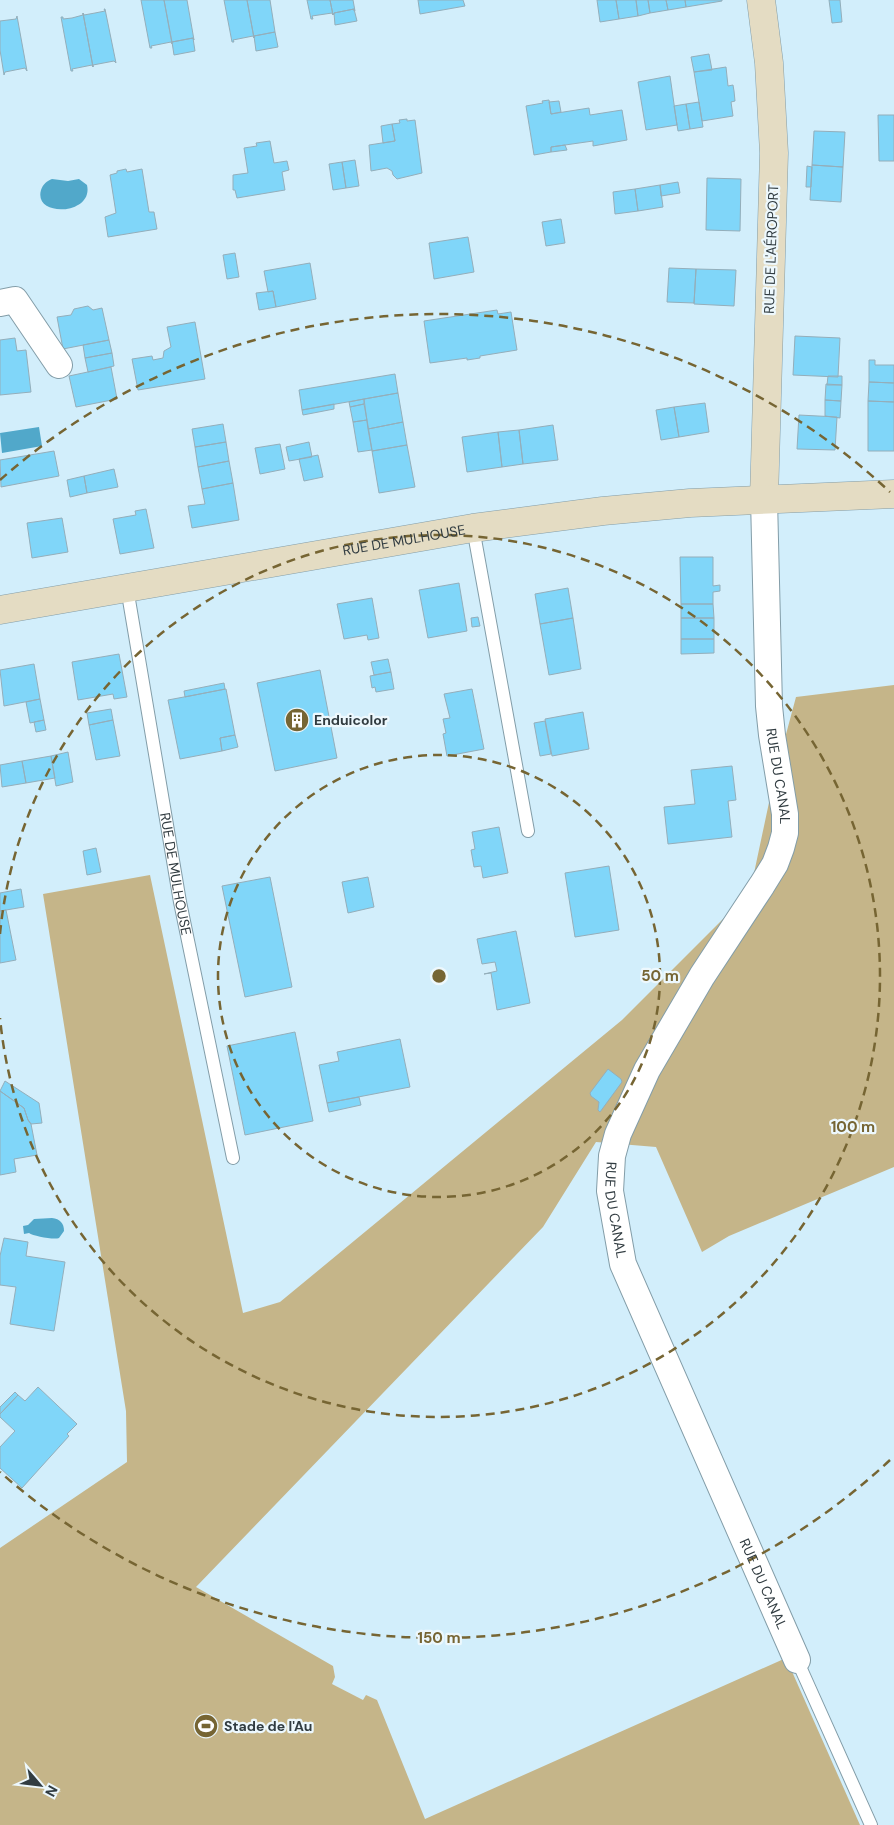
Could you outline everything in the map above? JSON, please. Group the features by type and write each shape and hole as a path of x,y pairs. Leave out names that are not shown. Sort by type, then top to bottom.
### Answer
{"main road":[{"name":"RUE DE L'AÉROPORT","path":"761,0 770,63 774,153 764,499"},
{"name":"RUE DE MULHOUSE","path":"0,610 473,528 661,505 894,494"}],"street":[{"path":"0,303 15,300 59,365"},
{"name":"RUE DU CANAL","path":"764,499 769,706 772,735 783,794 785,833 781,848 770,871 702,976 646,1070 618,1134 612,1156 610,1191 622,1264 797,1660"}],"lane":[{"name":"RUE DE MULHOUSE","path":"473,528 528,831"},
{"name":"RUE DE MULHOUSE","path":"127,588 180,902 233,1158"},
{"name":"RUE DU CANAL","path":"797,1660 871,1825"}],"shaded area":[{"path":"894,685 894,1167 729,1236 702,1252 656,1147 596,1142 543,1227 196,1587 333,1666 335,1677 332,1684 363,1700 366,1695 377,1700 425,1819 786,1658 860,1825 0,1825 0,1548 127,1462 126,1411 43,894 150,875 243,1313 280,1302 622,1020 750,892 774,779 796,697"}],"water":[{"path":"52,179 68,181 79,179 87,185 87,195 82,202 73,207 54,209 46,205 41,199 43,186"},
{"path":"39,427 42,446 2,453 0,433"},
{"path":"52,1218 59,1220 63,1226 64,1231 59,1238 29,1233 24,1234 23,1226 28,1225 34,1219"}],"building":[{"path":"141,0 164,0 172,44 171,42 151,46 152,48 150,48"},
{"path":"164,0 187,0 194,40 193,38 172,42"},
{"path":"224,0 247,0 254,38 253,36 233,40 234,42 232,42"},
{"path":"247,0 270,0 275,32 254,36 254,38"},
{"path":"307,0 330,0 333,15 332,13 312,16 313,19 311,19"},
{"path":"330,0 353,0 355,11 354,9 334,13 333,15"},
{"path":"418,0 463,0 465,6 420,14"},
{"path":"597,0 616,0 619,19 600,22"},
{"path":"616,0 636,0 638,16 619,19"},
{"path":"636,0 648,0 650,13 638,16"},
{"path":"648,0 666,0 668,10 650,13"},
{"path":"666,0 685,0 686,7 668,10"},
{"path":"685,0 722,0 722,1 686,7"},
{"path":"829,0 840,0 842,22 832,23"},
{"path":"105,9 116,63 114,61 93,65 93,67 83,13 84,15 95,13 105,11"},
{"path":"354,9 357,21 335,25 334,13"},
{"path":"83,13 93,67 92,65 72,69 73,71 71,71 61,17 63,19 72,18 83,15"},
{"path":"17,16 27,71 25,68 5,72 4,75 0,50 0,21 16,19"},
{"path":"275,32 278,47 256,51 254,36"},
{"path":"193,38 195,51 174,55 172,42"},
{"path":"709,54 712,70 694,72 691,57"},
{"path":"726,67 728,86 733,85 734,91 735,101 731,102 733,116 702,121 694,72"},
{"path":"670,76 677,125 646,130 638,82"},
{"path":"549,100 551,114 589,108 590,115 622,110 627,140 593,146 593,141 551,147 551,152 534,155 526,106"},
{"path":"559,101 561,112 551,114 549,102"},
{"path":"699,102 703,127 690,129 686,104"},
{"path":"686,104 690,129 678,131 674,106"},
{"path":"878,115 894,115 894,161 879,161"},
{"path":"407,119 407,121 415,120 422,173 397,179 392,171 387,168 371,171 369,145 395,141 392,124 400,123 399,120"},
{"path":"392,124 395,141 383,143 381,126"},
{"path":"814,131 845,132 843,167 812,165"},
{"path":"270,141 274,163 287,161 289,170 282,172 285,190 237,198 235,190 233,190 233,175 248,173 244,148 257,146 256,143"},
{"path":"565,145 567,150 551,152 551,147"},
{"path":"355,160 359,186 346,188 342,162"},
{"path":"342,162 346,188 333,190 329,164"},
{"path":"812,165 843,167 841,202 810,200"},
{"path":"807,166 812,167 811,187 806,187"},
{"path":"126,169 127,172 142,169 149,212 154,212 157,229 108,237 105,217 116,213 110,175"},
{"path":"707,178 741,179 740,231 706,230"},
{"path":"678,182 680,193 661,196 660,185"},
{"path":"660,185 663,207 638,211 635,189"},
{"path":"635,189 638,211 615,214 613,192"},
{"path":"561,219 565,243 546,246 542,222"},
{"path":"468,237 474,272 434,279 429,243"},
{"path":"235,253 239,277 227,279 223,255"},
{"path":"310,263 316,299 276,307 273,291 268,292 264,271"},
{"path":"669,268 696,269 694,303 667,302"},
{"path":"696,269 736,270 734,306 694,304"},
{"path":"273,291 276,307 259,310 256,293"},
{"path":"88,306 93,310 102,308 109,340 63,349 57,317 71,315 74,309"},
{"path":"497,310 498,314 511,312 517,350 467,360 467,358 430,363 424,321"},
{"path":"195,322 205,379 138,390 132,359 152,356 153,360 163,358 164,351 171,347 167,327"},
{"path":"795,336 840,338 838,377 793,375"},
{"path":"15,338 17,351 26,350 31,392 0,395 0,340"},
{"path":"109,340 112,353 85,358 83,345"},
{"path":"112,353 114,366 88,372 85,358"},
{"path":"869,360 875,360 875,365 894,365 894,383 869,382"},
{"path":"111,367 117,399 76,407 69,376"},
{"path":"395,374 398,393 302,410 299,390"},
{"path":"828,376 842,376 842,385 827,385"},
{"path":"869,382 894,383 894,402 868,401"},
{"path":"826,384 842,385 841,401 825,400"},
{"path":"398,393 403,422 368,429 364,399"},
{"path":"364,399 364,404 350,407 349,402"},
{"path":"825,400 841,401 840,418 825,416"},
{"path":"868,401 894,402 894,451 868,451"},
{"path":"705,403 709,432 679,437 674,407"},
{"path":"334,404 334,409 303,415 302,410"},
{"path":"364,404 367,420 353,422 350,407"},
{"path":"674,407 679,437 661,440 656,410"},
{"path":"799,415 837,417 835,450 797,449"},
{"path":"367,420 372,450 358,452 353,422"},
{"path":"403,422 407,445 372,451 368,429"},
{"path":"223,424 226,442 195,447 192,429"},
{"path":"553,425 558,460 523,464 519,430"},
{"path":"519,430 523,464 502,467 498,432"},
{"path":"498,432 502,467 467,472 462,437"},
{"path":"226,442 229,461 198,467 195,447"},
{"path":"309,442 312,457 289,461 286,447"},
{"path":"280,444 285,469 260,474 255,448"},
{"path":"407,445 415,487 379,493 372,451"},
{"path":"54,451 59,476 1,487 0,460"},
{"path":"318,455 323,477 304,481 299,459"},
{"path":"229,461 233,483 202,489 198,467"},
{"path":"114,469 118,487 87,493 84,476"},
{"path":"84,476 87,493 70,497 67,480"},
{"path":"233,483 239,520 192,528 188,506 205,504 202,489"},
{"path":"146,509 154,548 120,554 113,519 136,515 135,511"},
{"path":"62,518 68,552 32,558 27,523"},
{"path":"680,557 713,557 713,586 720,585 720,591 713,592 713,604 681,604"},
{"path":"459,583 467,631 428,638 419,590"},
{"path":"568,588 573,618 540,624 535,594"},
{"path":"372,598 379,638 368,640 367,635 344,639 337,604"},
{"path":"681,604 713,604 714,618 681,618"},
{"path":"478,617 480,626 472,627 471,618"},
{"path":"573,618 581,669 549,675 540,624"},
{"path":"681,618 714,618 714,639 681,639"},
{"path":"681,639 714,639 714,653 681,654"},
{"path":"119,654 127,697 114,699 113,694 78,700 72,662"},
{"path":"388,659 391,672 374,675 371,662"},
{"path":"34,664 40,699 4,706 0,670"},
{"name":"Enduicolor","path":"320,670 337,758 275,771 257,683"},
{"path":"391,672 394,689 376,692 375,687 372,688 370,676"},
{"path":"224,683 225,689 185,697 184,691"},
{"path":"226,689 235,735 220,738 222,751 180,759 168,700"},
{"path":"472,689 484,749 447,756 443,734 446,733 443,719 450,718 444,694"},
{"path":"40,699 44,720 30,723 26,702"},
{"path":"111,709 113,720 89,725 87,713"},
{"path":"583,712 589,749 552,756 545,719"},
{"path":"44,720 46,730 36,732 34,722"},
{"path":"113,720 120,756 96,760 89,725"},
{"path":"545,721 551,754 540,756 534,723"},
{"path":"235,735 238,747 222,751 220,738"},
{"path":"68,752 73,782 56,786 51,756"},
{"path":"51,756 55,778 26,783 22,761"},
{"path":"22,761 26,783 2,787 0,765"},
{"path":"732,766 736,800 728,801 732,837 668,844 664,807 695,804 691,770"},
{"path":"499,827 508,873 483,878 481,866 474,867 471,850 475,849 472,832"},
{"path":"96,848 101,872 87,875 83,851"},
{"path":"609,866 619,930 575,937 565,873"},
{"path":"270,877 292,987 245,997 222,886"},
{"path":"368,877 374,907 348,913 342,882"},
{"path":"21,889 24,907 0,911 0,893"},
{"path":"6,910 16,960 0,963 0,911"},
{"path":"516,931 530,1003 497,1010 491,973 484,974 497,971 495,962 482,964 477,939"},
{"path":"295,1032 313,1121 245,1135 227,1046"},
{"path":"400,1039 410,1087 327,1103 319,1065 339,1061 337,1052"},
{"path":"608,1069 621,1079 622,1082 600,1112 598,1110 599,1102 590,1093"},
{"path":"5,1081 39,1103 42,1123 31,1124 24,1108 0,1091"},
{"path":"0,1091 24,1108 31,1124 37,1155 14,1159 16,1172 0,1175"},
{"path":"359,1097 361,1105 329,1112 327,1103"},
{"path":"4,1238 28,1242 26,1256 65,1262 54,1331 10,1324 16,1287 0,1285 0,1256"},
{"path":"38,1387 77,1424 67,1434 69,1436 22,1488 0,1468 0,1447 15,1431 0,1417 0,1414 18,1395 25,1401"},
{"path":"15,1392 18,1395 0,1414 0,1407"}],"place":[{"name":"Enduicolor","path":"297,720"},
{"name":"Stade de l'Au","path":"206,1726"}]}
